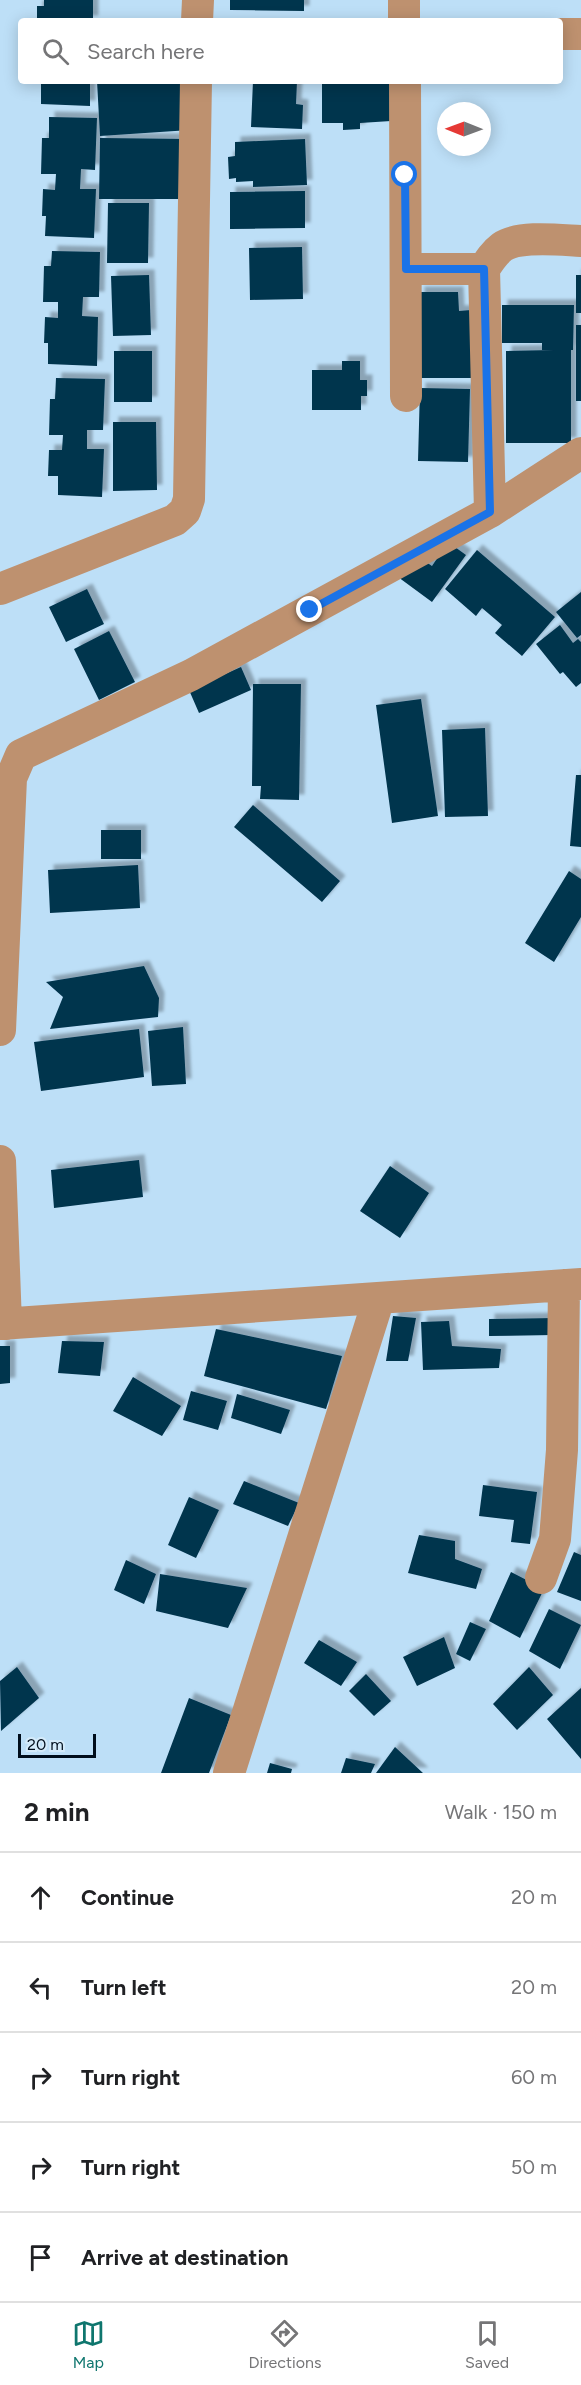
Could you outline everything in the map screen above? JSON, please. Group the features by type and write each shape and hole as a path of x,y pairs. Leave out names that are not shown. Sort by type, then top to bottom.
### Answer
{"street":[{"path":"197,18 198,0"},
{"path":"404,0 404,18"},
{"path":"563,34 581,34"},
{"path":"0,589 175,520 185,511 189,499 196,84"},
{"path":"405,84 406,396"},
{"path":"490,512 484,269 503,246 522,240 581,241"},
{"path":"406,269 484,269"},
{"path":"0,1030 11,778 21,755 191,675 490,512 581,453"},
{"path":"0,1161 3,1324 573,1284 555,1539 541,1578"},
{"path":"229,1773 380,1298"}],"building":[{"path":"44,0 93,0 93,18 37,18 37,6 44,6"},
{"path":"230,0 304,0 304,11 230,10"},
{"path":"41,84 90,84 90,106 41,104"},
{"path":"97,84 187,84 190,130 100,136"},
{"path":"253,84 297,84 296,104 303,105 302,129 251,127"},
{"path":"322,84 390,84 391,121 360,123 360,129 343,130 343,123 322,123"},
{"path":"49,117 97,118 95,170 81,169 80,189 96,189 94,238 45,236 46,216 42,216 43,189 55,190 56,174 41,174 42,138 49,138"},
{"path":"100,138 188,139 188,199 99,199"},
{"path":"305,139 307,185 253,187 253,181 236,182 236,178 229,179 228,157 235,156 235,142"},
{"path":"305,191 305,228 230,229 230,192"},
{"path":"108,203 149,203 148,263 107,263"},
{"path":"302,247 303,299 250,300 249,248"},
{"path":"52,251 100,252 99,297 83,297 82,316 98,317 97,366 48,364 48,343 44,343 45,317 58,318 58,302 43,302 44,266 51,266"},
{"path":"149,275 151,335 113,336 111,276"},
{"path":"576,275 581,275 581,313 576,313"},
{"path":"419,292 458,292 459,311 471,310 472,378 420,378"},
{"path":"502,305 574,305 573,350 571,350 571,443 506,443 506,351 554,350 542,350 542,343 502,343"},
{"path":"576,325 581,325 581,401 576,401"},
{"path":"114,351 152,351 152,402 114,402"},
{"path":"342,361 360,361 360,380 367,380 367,396 361,396 361,410 312,410 312,370 342,370"},
{"path":"56,378 105,379 103,430 87,430 87,449 104,449 102,497 58,495 58,476 48,476 49,450 62,450 63,435 49,435 50,399 55,399"},
{"path":"420,388 470,389 468,462 418,461"},
{"path":"113,422 156,422 157,490 113,491"},
{"path":"448,542 466,555 432,602 398,577 414,554 432,566"},
{"path":"477,550 555,617 522,656 495,633 502,625 482,608 476,616 445,589"},
{"path":"87,589 104,624 66,642 49,607"},
{"path":"581,592 581,635 577,638 556,612"},
{"path":"560,625 573,643 578,639 581,642 581,683 576,687 563,672 560,674 536,644"},
{"path":"109,631 135,682 99,700 74,649"},
{"path":"241,667 251,690 199,713 189,690"},
{"path":"253,684 301,684 299,800 260,799 261,786 252,786"},
{"path":"421,699 438,816 392,823 376,705"},
{"path":"485,728 488,816 445,817 442,730"},
{"path":"576,775 581,775 581,847 570,846"},
{"path":"253,805 340,881 322,902 234,827"},
{"path":"101,830 141,830 141,859 101,859"},
{"path":"138,865 140,908 50,913 48,870"},
{"path":"569,871 581,879 581,917 554,962 525,943"},
{"path":"144,966 159,998 158,1017 50,1029 63,997 46,982"},
{"path":"183,1027 186,1084 152,1086 148,1031"},
{"path":"139,1029 144,1077 41,1091 34,1042"},
{"path":"139,1160 143,1197 54,1208 51,1170"},
{"path":"390,1166 429,1193 400,1238 360,1211"},
{"path":"393,1316 416,1318 408,1361 386,1361"},
{"path":"555,1318 553,1335 489,1336 489,1319"},
{"path":"449,1321 452,1346 501,1349 499,1368 423,1370 421,1322"},
{"path":"216,1329 342,1356 326,1409 204,1376"},
{"path":"62,1341 104,1342 100,1376 58,1373"},
{"path":"0,1346 10,1346 10,1383 0,1384"},
{"path":"133,1377 181,1406 162,1436 113,1411"},
{"path":"191,1391 227,1401 218,1430 183,1420"},
{"path":"237,1394 290,1410 281,1434 231,1418"},
{"path":"244,1481 299,1503 288,1526 233,1504"},
{"path":"483,1485 537,1492 530,1544 511,1542 514,1520 479,1516"},
{"path":"189,1497 219,1510 196,1558 168,1545"},
{"path":"419,1535 455,1541 455,1559 482,1569 476,1589 408,1573"},
{"path":"574,1552 581,1555 581,1601 557,1592"},
{"path":"126,1560 156,1574 144,1604 114,1590"},
{"path":"511,1572 544,1589 520,1638 489,1621"},
{"path":"160,1574 247,1588 228,1628 156,1611"},
{"path":"549,1609 581,1625 560,1669 529,1651"},
{"path":"470,1622 486,1629 470,1661 456,1654"},
{"path":"444,1637 455,1668 417,1686 403,1657"},
{"path":"319,1640 357,1662 341,1686 304,1663"},
{"path":"17,1667 39,1698 1,1731 0,1681"},
{"path":"529,1667 553,1695 517,1730 493,1704"},
{"path":"366,1674 391,1701 374,1716 349,1691"},
{"path":"581,1688 581,1759 547,1719"},
{"path":"189,1698 231,1715 209,1773 161,1773"},
{"path":"395,1747 423,1773 376,1773"},
{"path":"346,1758 375,1764 371,1773 341,1773"},
{"path":"270,1763 292,1769 291,1773 267,1773"}],"route":[{"path":"310,610 490,512 484,269 406,269 405,175"}]}
